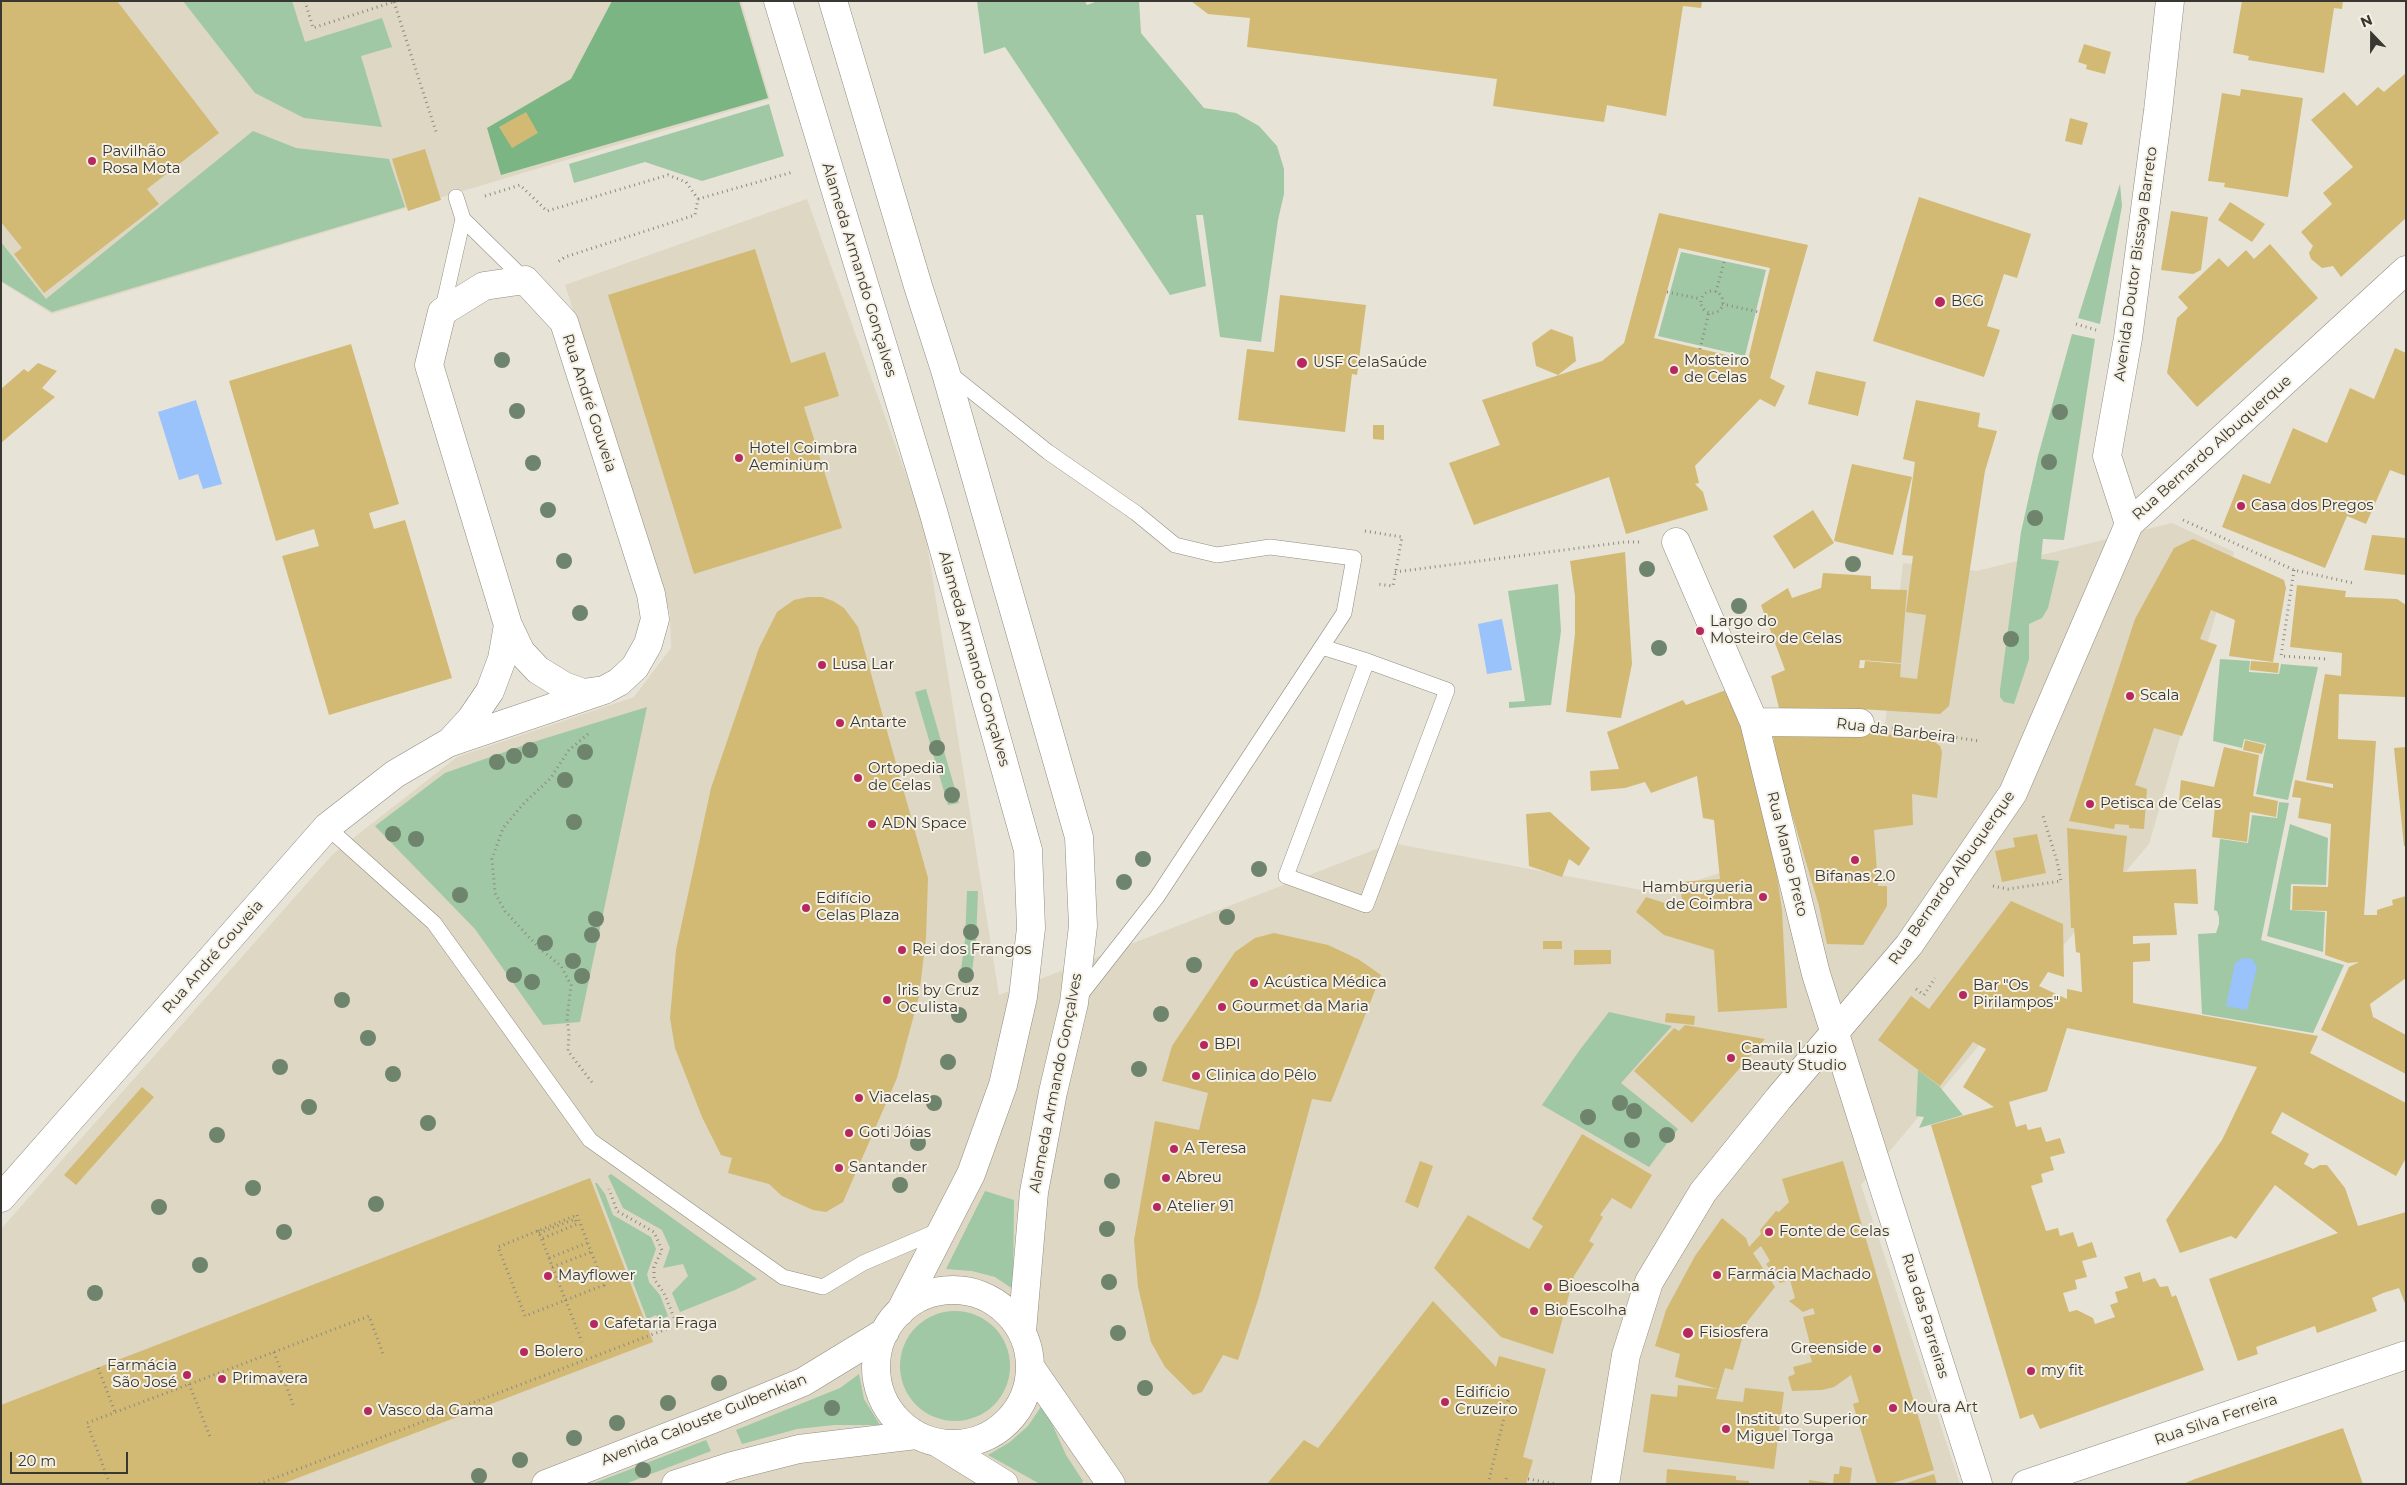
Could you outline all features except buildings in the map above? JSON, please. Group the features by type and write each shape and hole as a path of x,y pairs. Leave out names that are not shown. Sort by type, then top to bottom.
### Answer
{"street":[{"name":"Alameda Armando Gonçalves","path":"778,1 933,511 1028,850 1031,928 1023,997 1003,1085 971,1174 892,1322"},
{"name":"Alameda Armando Gonçalves","path":"833,1 918,286 946,370 1079,837 1083,926 1074,1003 1053,1092 1034,1192 1022,1331"},
{"name":"Avenida Doutor Bissaya Barreto","path":"2129,524 2107,456 2128,338 2170,1"},
{"name":"Rua Bernardo Albuquerque","path":"1605,1484 1626,1355 1649,1282 1703,1192 1779,1098 1909,945 2013,793 2129,524 2406,270"},
{"path":"442,312 484,286 525,280"},
{"name":"Rua André Gouveia","path":"1,1198 328,827 395,774 448,744 604,690 619,682 635,667 648,644 655,619 651,594 564,322 525,280"},
{"name":"Rua André Gouveia","path":"442,312 429,365 508,625 521,652 538,670 564,686 583,693 604,690"},
{"name":"Rua Manso Preto","path":"1676,542 1754,722 1816,974 1836,1033"},
{"name":"Rua André Gouveia","path":"448,744 471,720 490,691 502,658 508,625"},
{"name":"Rua da Barbeira","path":"1754,722 1860,723"},
{"name":"Rua das Parreiras","path":"1836,1033 1978,1484"},
{"name":"Avenida Calouste Gulbenkian","path":"546,1484 803,1382 892,1322 919,1298 942,1290 966,1291 988,1298 1008,1312 1022,1331 1029,1349 1031,1368 1027,1391 1017,1411 1002,1427 983,1438 961,1443 927,1439 799,1449 732,1466 676,1484"},
{"path":"892,1322 877,1355 877,1379 884,1401 898,1420 1004,1484"},
{"name":"Rua Silva Ferreira","path":"2026,1484 2406,1355"},
{"name":"Avenida Calouste Gulbenkian","path":"1031,1368 1111,1484"}],"lane":[{"path":"457,200 463,219 525,280"},
{"path":"442,312 463,219"},
{"path":"946,370 1048,452 1136,513 1176,545 1217,555 1270,547 1354,558 1344,614 1157,898 1074,1003"},
{"path":"1322,647 1367,661 1447,690 1366,905 1286,876 1367,661"},
{"path":"328,827 434,923 590,1140 782,1277 823,1287 863,1264 943,1229"}],"path":[{"path":"305,1 313,28 395,2 437,135"},
{"path":"698,199 793,172"},
{"path":"457,200 520,185 547,211 668,175 686,182 698,199 695,215 565,257 525,280"},
{"path":"1716,292 1725,258"},
{"path":"1667,292 1701,299"},
{"path":"1716,292 1722,298 1722,304 1715,312 1709,312 1701,304 1701,299 1704,294 1716,292"},
{"path":"1722,304 1759,312"},
{"path":"1700,349 1709,312"},
{"path":"2076,324 2099,331"},
{"path":"2197,527 2294,570 2353,583"},
{"path":"1362,530 1402,537 1393,586"},
{"path":"1395,572 1625,542 1676,542"},
{"path":"2294,570 2281,656 2326,659"},
{"path":"594,1085 568,1051 569,1033 567,1019 571,985 561,966 539,948 505,911 495,893 492,859 503,828 525,802 550,779 569,750 608,716 604,690"},
{"name":"Rua da Barbeira","path":"1860,723 1979,741"},
{"path":"1993,886 2008,889 2061,881 2058,861 2042,812 2013,793"},
{"path":"1924,995 1935,978"},
{"path":"259,1484 677,1325 664,1293 654,1279 654,1267 662,1250 654,1232 616,1210 605,1183"},
{"path":"539,1232 577,1216 604,1285 525,1316 498,1247 575,1219 578,1224 541,1239"},
{"path":"539,1232 582,1342"},
{"path":"549,1258 587,1243"},
{"path":"552,1267 591,1252"},
{"path":"108,1479 87,1423 368,1316 383,1354"},
{"path":"274,1352 294,1407"},
{"path":"98,1368 116,1412"},
{"path":"189,1384 210,1439"},
{"path":"1488,1484 1509,1397"},
{"path":"1505,1484 1507,1475"},
{"path":"1528,1479 1556,1484"}],"shaded area":[{"path":"1,1 741,1 770,99 52,314 1,282"},
{"path":"807,199 924,525 999,995 1392,843 1657,893 1874,824 1903,563 1977,571 2172,523 2234,552 2149,844 1861,1185 1960,1484 1,1484 1,1229 333,854 457,757 634,697 671,648 670,613 565,285"}],"green space":[{"path":"183,1 292,1 305,42 382,18 392,47 361,56 382,127 304,118 255,93"},
{"path":"612,1 739,1 768,98 501,175 487,128 571,79"},
{"path":"977,1 1085,1 1087,5 1098,1 1139,1 1141,33 1204,108 1236,113 1259,126 1277,146 1284,169 1284,194 1278,220 1261,342 1220,337 1203,215 1196,215 1206,286 1170,295 1005,47 984,54"},
{"path":"769,104 784,156 702,181 645,162 574,183 569,164"},
{"path":"253,131 296,148 389,159 405,207 52,312 1,281 1,242 46,299"},
{"path":"2120,184 2122,206 2100,324 2078,318"},
{"path":"1681,252 1766,270 1745,356 1658,336"},
{"path":"2072,334 2095,339 2064,540 2043,539 2041,559 2059,561 2048,608 2042,618 2029,624 2029,659 2014,704 2004,702 2000,697 2000,690 2021,532 2038,456"},
{"path":"1558,584 1561,631 1551,705 1509,708 1509,702 1525,701 1508,591"},
{"path":"2220,659 2250,661 2249,672 2279,674 2281,664 2318,667 2288,800 2256,794 2266,744 2244,739 2242,748 2213,741"},
{"path":"926,689 959,803 948,805 915,692"},
{"path":"647,707 580,1022 543,1025 475,929 375,826 445,773 530,743"},
{"path":"2279,802 2289,803 2261,940 2344,965 2313,1033 2202,1014 2198,934 2216,933 2219,924 2217,911 2214,910 2220,839 2248,843 2252,815 2277,818"},
{"path":"2290,824 2328,838 2326,885 2291,884 2290,910 2325,912 2323,952 2267,936"},
{"path":"967,891 978,891 976,941 971,979 960,977 965,940"},
{"path":"1609,1012 1672,1026 1621,1083 1678,1129 1649,1167 1542,1105 1579,1051"},
{"path":"1918,1070 1939,1086 1963,1115 1919,1128 1924,1117 1916,1116"},
{"path":"611,1174 757,1279 680,1312 672,1293 688,1276 683,1264 663,1268 670,1248 662,1230 623,1208 608,1176"},
{"path":"595,1183 605,1194 613,1215 651,1237 656,1249 647,1274 649,1282 660,1295 668,1316 659,1320 656,1315 647,1319"},
{"path":"985,1191 1014,1200 1013,1289 995,1277 972,1271 946,1269"},
{"path":"955,1311 976,1315 994,1327 1006,1345 1010,1366 1006,1387 994,1405 976,1417 955,1421 934,1417 916,1405 904,1387 900,1366 904,1345 916,1327 934,1315"},
{"path":"859,1374 864,1399 880,1425 834,1425 797,1429 742,1444 736,1430 840,1388"},
{"path":"1043,1404 1066,1455 1083,1481 1081,1484 1040,1484 988,1455 1010,1442 1028,1426"},
{"path":"706,1440 711,1451 625,1484 592,1484"}],"water":[{"path":"196,400 222,484 203,489 198,474 179,480 158,412"},
{"path":"1502,619 1512,670 1487,674 1478,624"},
{"path":"2243,958 2252,959 2257,967 2247,1010 2226,1006 2235,963"}],"place":[{"name":"Pavilhão Rosa Mota","path":"92,161"},
{"name":"BCG","path":"1940,302"},
{"name":"USF CelaSaúde","path":"1302,363"},
{"name":"Mosteiro de Celas","path":"1674,370"},
{"name":"Hotel Coimbra Aeminium","path":"739,458"},
{"name":"Casa dos Pregos","path":"2241,506"},
{"name":"Largo do Mosteiro de Celas","path":"1700,631"},
{"name":"Lusa Lar","path":"822,665"},
{"name":"Scala","path":"2130,696"},
{"name":"Antarte","path":"840,723"},
{"name":"Ortopedia de Celas","path":"858,778"},
{"name":"Petisca de Celas","path":"2090,804"},
{"name":"ADN Space","path":"872,824"},
{"name":"Bifanas 2.0","path":"1855,860"},
{"name":"Hamburgueria de Coimbra","path":"1763,897"},
{"name":"Edifício Celas Plaza","path":"806,908"},
{"name":"Rei dos Frangos","path":"902,950"},
{"name":"Acústica Médica","path":"1254,983"},
{"name":"Bar \"Os Pirilampos\"","path":"1963,995"},
{"name":"Iris by Cruz Oculista","path":"887,1000"},
{"name":"Gourmet da Maria","path":"1222,1007"},
{"name":"BPI","path":"1204,1045"},
{"name":"Camila Luzio Beauty Studio","path":"1731,1058"},
{"name":"Clinica do Pêlo","path":"1196,1076"},
{"name":"Viacelas","path":"859,1098"},
{"name":"Goti Jóias","path":"849,1133"},
{"name":"A Teresa","path":"1174,1149"},
{"name":"Santander","path":"839,1168"},
{"name":"Abreu","path":"1166,1178"},
{"name":"Atelier 91","path":"1157,1207"},
{"name":"Fonte de Celas","path":"1769,1232"},
{"name":"Farmácia Machado","path":"1717,1275"},
{"name":"Mayflower","path":"548,1276"},
{"name":"Bioescolha","path":"1548,1287"},
{"name":"BioEscolha","path":"1534,1311"},
{"name":"Cafetaria Fraga","path":"594,1324"},
{"name":"Fisiosfera","path":"1688,1333"},
{"name":"Greenside","path":"1877,1349"},
{"name":"Bolero","path":"524,1352"},
{"name":"my fit","path":"2031,1371"},
{"name":"Farmácia São José","path":"187,1375"},
{"name":"Primavera","path":"222,1379"},
{"name":"Edifício Cruzeiro","path":"1445,1402"},
{"name":"Moura Art","path":"1893,1408"},
{"name":"Vasco da Gama","path":"368,1411"},
{"name":"Instituto Superior Miguel Torga","path":"1726,1429"}]}
